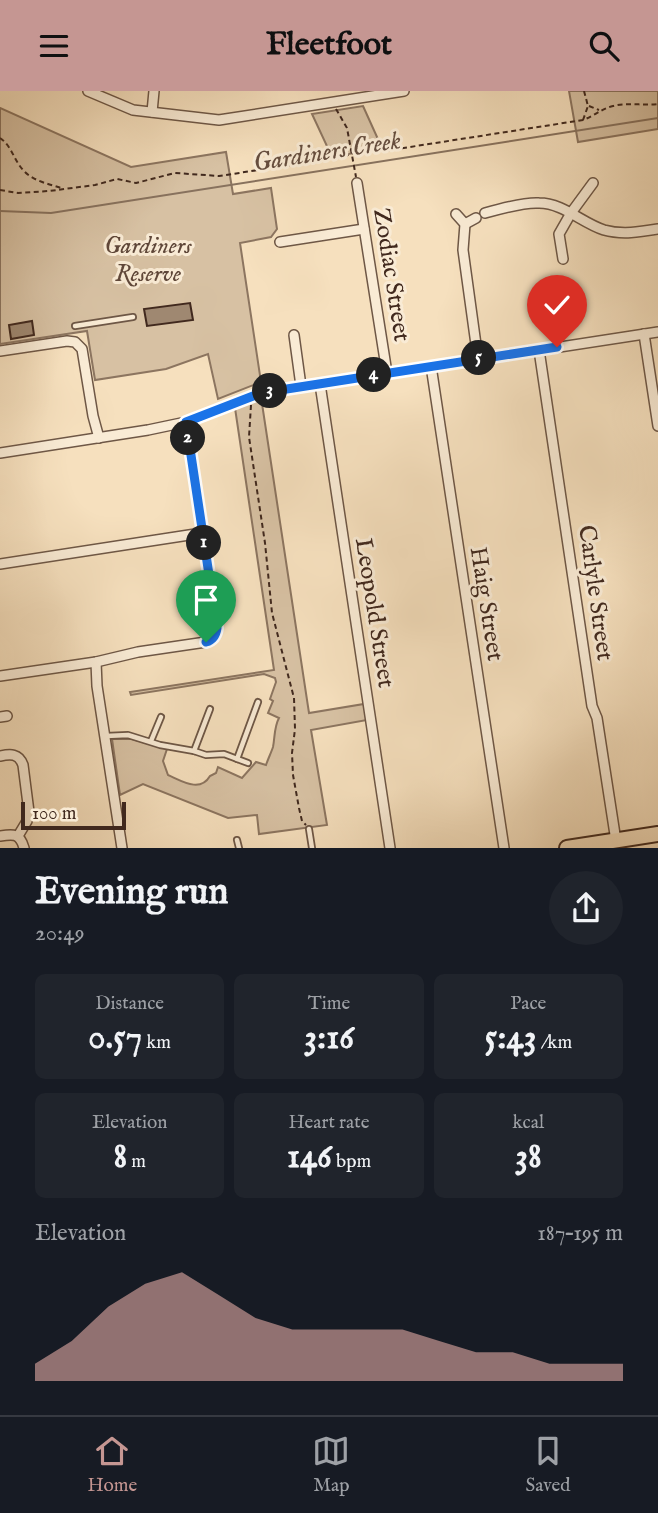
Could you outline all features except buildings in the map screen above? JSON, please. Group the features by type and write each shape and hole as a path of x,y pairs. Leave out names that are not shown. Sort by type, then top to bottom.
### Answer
{"highway":[{"path":"571,848 658,834"}],"street":[{"path":"88,91 133,110 219,120 333,102 361,94 404,91"},
{"path":"152,112 154,91"},
{"name":"Zodiac Street","path":"357,183 387,373"},
{"path":"562,259 559,234 593,183"},
{"path":"485,213 538,202 571,213 603,230 631,233 658,229"},
{"path":"456,214 465,224 463,250 478,359"},
{"path":"465,224 476,218"},
{"path":"280,242 364,229"},
{"path":"0,453 148,431 186,422 261,393 658,332"},
{"path":"644,334 658,426"},
{"path":"294,335 301,386"},
{"path":"0,351 67,341 78,344 83,353 96,438"},
{"name":"Carlyle Street","path":"539,350 592,705 597,718 616,841"},
{"name":"Haig Street","path":"431,366 504,848"},
{"name":"Leopold Street","path":"320,384 390,848"},
{"path":"0,676 94,663 213,639 217,628 186,422"},
{"path":"0,564 202,533"},
{"path":"94,663 122,848"},
{"path":"0,755 14,755 23,765 29,815 18,837"},
{"path":"0,836 18,837 24,848"}],"lane":[{"path":"75,326 133,317"},
{"path":"237,759 258,702"},
{"path":"194,751 210,709"},
{"path":"151,741 161,717"},
{"path":"105,736 128,735 206,755 224,754 248,763"},
{"path":"309,829 312,848"},
{"path":"237,840 239,848"}],"path":[{"path":"583,120 588,106 584,91"},
{"path":"333,102 347,128 355,172"},
{"path":"0,190 18,193 63,189 117,179 135,183 175,173 219,176 344,157 359,150 384,152 583,120 614,105 658,104"},
{"path":"588,106 599,110"},
{"path":"0,138 6,142 24,171 35,179 63,189"},
{"path":"250,397 249,437 265,543 272,613 294,698 293,775 302,821 309,829"}],"green space":[{"path":"569,91 658,91 658,129 578,142"},
{"path":"363,106 382,148 332,157 312,114"},
{"name":"Gardiners Reserve","path":"0,108 131,167 226,152 233,194 271,188 277,229 271,237 240,243 261,382 218,399 208,354 166,369 95,380 87,331 0,344"},
{"path":"261,397 309,713 364,704 367,720 311,730 327,825 259,834 257,815 228,818 143,784 120,795 112,739 132,739 167,749 163,761 168,775 190,784 206,781 216,773 218,767 242,778 256,762 266,765 279,718 268,713 273,701 270,699 275,678 264,674 131,695 130,692 274,670 235,408"}],"waterway":[{"name":"Gardiners Creek","path":"0,211 51,213 658,118"}],"route":[{"path":"206,642 213,639 217,628 186,422 261,393 557,347"}]}
